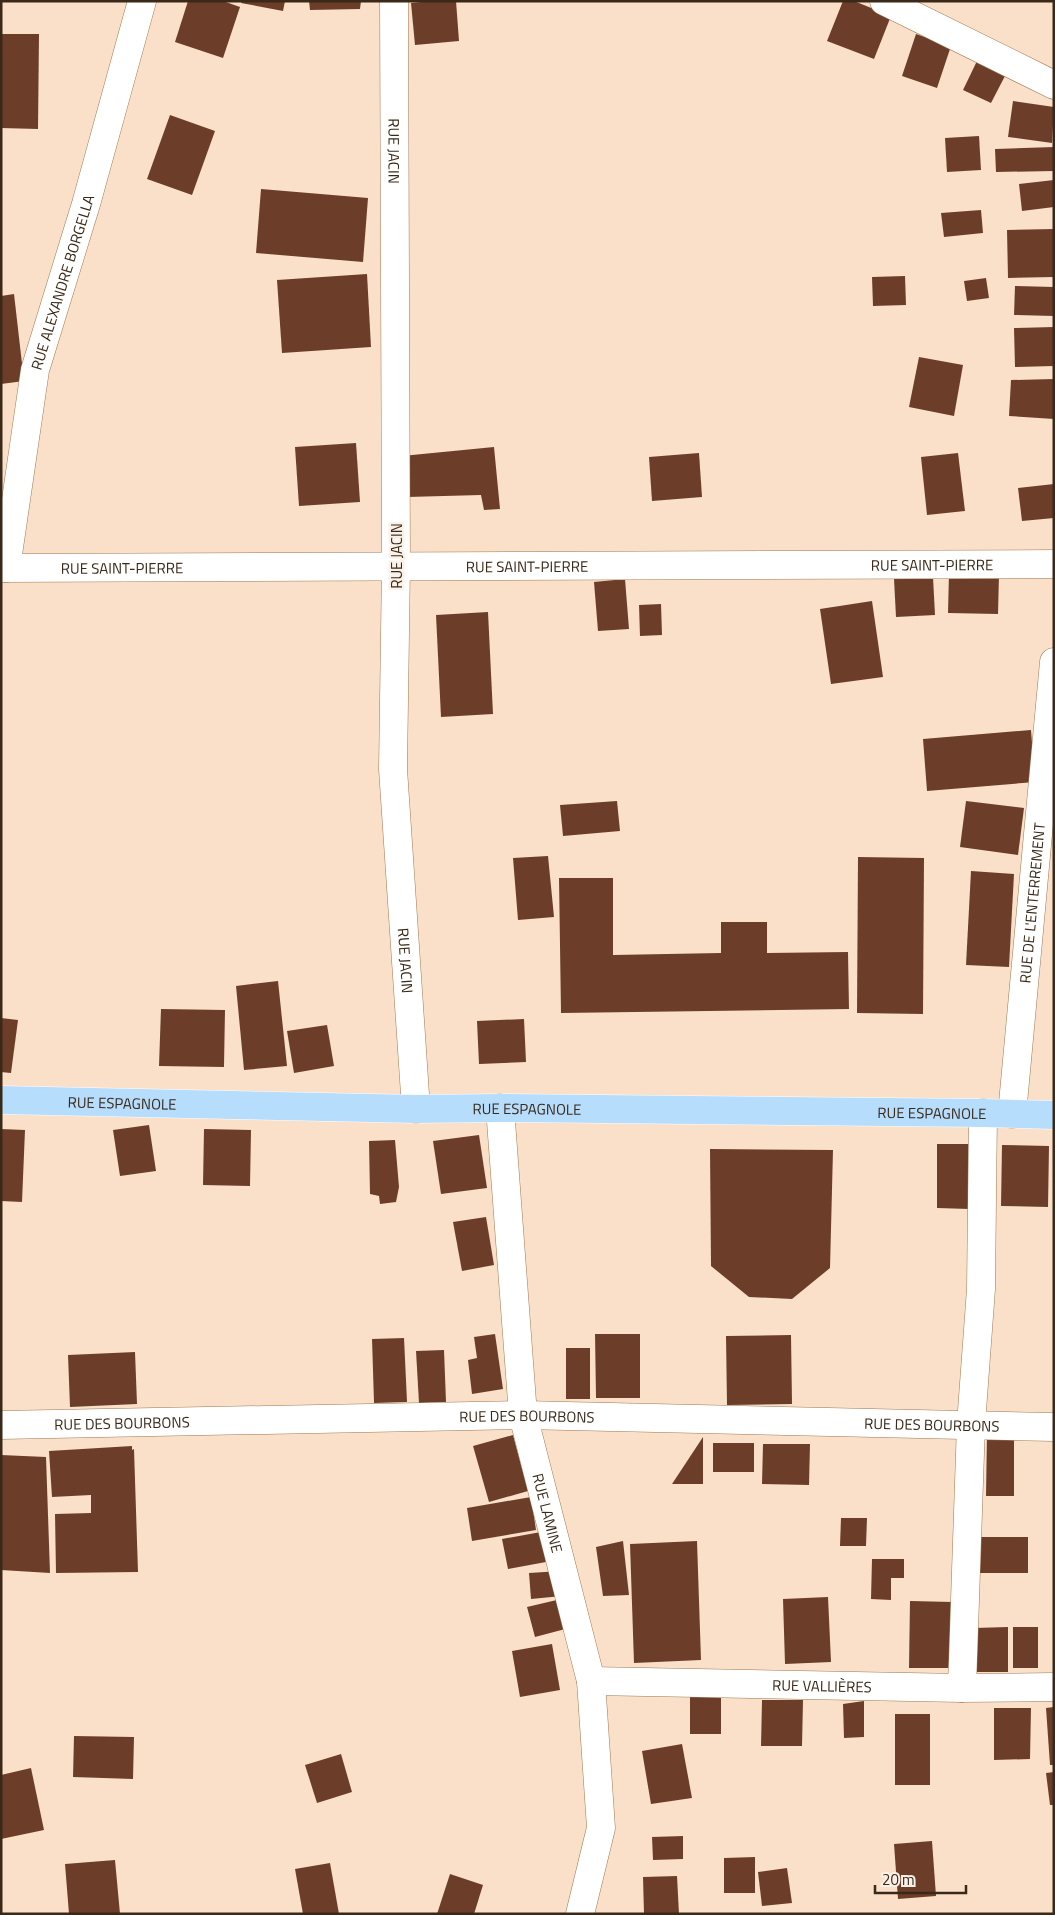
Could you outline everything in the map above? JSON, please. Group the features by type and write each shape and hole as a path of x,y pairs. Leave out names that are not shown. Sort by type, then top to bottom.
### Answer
{"main road":[{"name":"RUE ESPAGNOLE","path":"1,1100 416,1109 500,1108 983,1113 1054,1116"}],"street":[{"name":"RUE ALEXANDRE BORGELLA","path":"4,568 36,370 86,204 142,1"},
{"path":"884,1 1054,85"},
{"name":"RUE JACIN","path":"394,9 396,565 393,769 416,1109"},
{"name":"RUE SAINT-PIERRE","path":"4,568 396,565 1054,564"},
{"name":"RUE DE L'ENTERREMENT","path":"1012,1114 1054,662"},
{"name":"RUE LAMINE","path":"500,1108 523,1415 591,1681 600,1828 580,1914"},
{"path":"962,1688 971,1424 981,1288 983,1113"},
{"name":"RUE DES BOURBONS","path":"1,1425 523,1415 1054,1427"},
{"name":"RUE VALLIÈRES","path":"591,1681 962,1688 1054,1687"}],"building":[{"path":"188,1 223,1 240,7 223,58 175,42"},
{"path":"242,1 285,1 283,11 241,3"},
{"path":"309,1 361,1 360,9 310,10"},
{"path":"456,1 459,41 415,45 411,3"},
{"path":"843,1 854,1 891,16 874,59 827,41"},
{"path":"1,34 39,34 38,129 1,128"},
{"path":"916,34 951,46 937,88 902,76"},
{"path":"977,61 1006,74 991,103 963,90"},
{"path":"1013,101 1054,107 1052,143 1008,137"},
{"path":"170,115 215,131 192,195 147,179"},
{"path":"979,136 981,170 947,172 945,138"},
{"path":"1054,147 1054,171 996,172 995,149"},
{"path":"1054,180 1054,207 1022,211 1019,184"},
{"path":"261,189 368,198 363,262 256,253"},
{"path":"981,210 983,233 944,237 941,213"},
{"path":"1054,229 1054,277 1008,278 1007,230"},
{"path":"367,274 371,347 282,353 277,280"},
{"path":"905,276 906,305 873,306 872,277"},
{"path":"986,278 989,298 967,301 964,281"},
{"path":"1015,286 1054,287 1054,316 1014,315"},
{"path":"14,294 24,381 1,384 1,296"},
{"path":"1054,327 1054,366 1015,367 1014,328"},
{"path":"919,357 963,365 954,416 909,407"},
{"path":"1054,379 1054,419 1009,416 1011,380"},
{"path":"356,443 360,502 299,506 295,447"},
{"path":"494,447 500,509 484,510 481,495 407,497 402,456"},
{"path":"699,453 702,497 652,501 649,457"},
{"path":"958,453 965,511 927,515 921,457"},
{"path":"1054,484 1054,518 1022,521 1018,488"},
{"path":"949,573 999,574 998,614 948,613"},
{"path":"933,577 935,615 896,617 894,579"},
{"path":"625,579 629,629 598,631 594,582"},
{"path":"872,601 883,677 831,684 820,609"},
{"path":"661,604 662,635 640,636 639,605"},
{"path":"488,612 493,714 441,717 436,615"},
{"path":"1031,730 1035,782 927,791 923,739"},
{"path":"617,801 620,831 563,836 560,805"},
{"path":"966,801 1024,808 1018,855 960,847"},
{"path":"548,856 554,917 518,920 513,858"},
{"path":"858,857 924,858 923,1014 857,1013"},
{"path":"971,871 1014,874 1009,967 966,965"},
{"path":"559,878 613,878 613,955 721,953 721,922 767,922 767,953 848,952 849,1009 561,1013"},
{"path":"278,981 287,1066 244,1070 236,986"},
{"path":"161,1009 225,1010 224,1067 159,1066"},
{"path":"1,1018 18,1020 11,1073 1,1072"},
{"path":"524,1019 526,1062 479,1064 477,1021"},
{"path":"327,1025 334,1066 294,1073 287,1031"},
{"path":"149,1125 156,1171 120,1176 113,1130"},
{"path":"1,1129 25,1130 22,1202 1,1201"},
{"path":"204,1129 251,1130 250,1186 203,1185"},
{"path":"479,1135 487,1188 441,1194 433,1141"},
{"path":"395,1140 399,1187 396,1202 380,1204 379,1196 370,1194 369,1141"},
{"path":"937,1144 970,1144 969,1209 937,1208"},
{"path":"1002,1145 1049,1146 1048,1207 1001,1206"},
{"path":"710,1149 833,1150 830,1268 792,1299 749,1297 711,1266"},
{"path":"486,1217 494,1265 462,1271 453,1222"},
{"path":"495,1334 503,1389 472,1394 468,1360 477,1358 474,1337"},
{"path":"595,1334 640,1334 640,1398 596,1398"},
{"path":"791,1335 792,1404 727,1405 726,1336"},
{"path":"404,1338 407,1402 374,1403 372,1339"},
{"path":"566,1348 590,1348 590,1399 566,1399"},
{"path":"444,1350 446,1402 419,1403 416,1351"},
{"path":"135,1352 137,1404 70,1407 68,1355"},
{"path":"987,1433 1014,1433 1014,1496 986,1496"},
{"path":"513,1435 528,1491 489,1502 473,1446"},
{"path":"703,1437 703,1484 672,1484"},
{"path":"713,1443 754,1443 754,1472 713,1472"},
{"path":"763,1444 810,1444 809,1485 762,1484"},
{"path":"132,1446 132,1450 134,1449 138,1572 56,1573 55,1514 91,1513 91,1495 52,1497 49,1451"},
{"path":"1,1455 46,1457 50,1573 1,1570"},
{"path":"531,1497 536,1530 472,1541 467,1508"},
{"path":"841,1518 867,1518 866,1546 840,1546"},
{"path":"541,1532 546,1562 508,1569 502,1539"},
{"path":"980,1537 1028,1537 1028,1573 980,1573"},
{"path":"623,1541 629,1595 603,1596 596,1547"},
{"path":"697,1541 701,1660 634,1663 630,1544"},
{"path":"872,1559 904,1559 904,1578 891,1578 891,1600 871,1599"},
{"path":"560,1571 562,1596 531,1599 529,1573"},
{"path":"828,1597 831,1662 785,1664 783,1599"},
{"path":"561,1599 569,1628 535,1637 527,1607"},
{"path":"910,1601 953,1602 952,1668 909,1668"},
{"path":"1008,1627 1008,1672 975,1672 974,1628"},
{"path":"1013,1627 1038,1627 1038,1668 1013,1668"},
{"path":"552,1644 560,1690 520,1697 512,1651"},
{"path":"690,1696 721,1696 721,1734 690,1734"},
{"path":"762,1700 803,1700 802,1746 761,1746"},
{"path":"864,1701 864,1737 844,1738 843,1704"},
{"path":"1054,1707 1054,1765 1050,1765 1046,1708"},
{"path":"994,1708 1031,1708 1030,1759 994,1760"},
{"path":"895,1714 930,1714 930,1785 895,1785"},
{"path":"74,1736 134,1737 133,1779 73,1777"},
{"path":"682,1744 692,1798 651,1804 642,1751"},
{"path":"341,1754 352,1792 317,1803 305,1765"},
{"path":"31,1768 44,1830 1,1839 1,1775"},
{"path":"1054,1772 1054,1805 1050,1805 1046,1773"},
{"path":"683,1836 683,1859 653,1860 652,1837"},
{"path":"932,1841 936,1896 898,1899 894,1844"},
{"path":"755,1857 755,1893 724,1893 724,1858"},
{"path":"115,1860 120,1914 69,1914 65,1864"},
{"path":"330,1863 339,1914 303,1914 295,1869"},
{"path":"787,1868 792,1903 762,1906 758,1872"},
{"path":"450,1874 483,1885 474,1914 437,1914"},
{"path":"677,1876 679,1914 644,1914 643,1877"}]}
